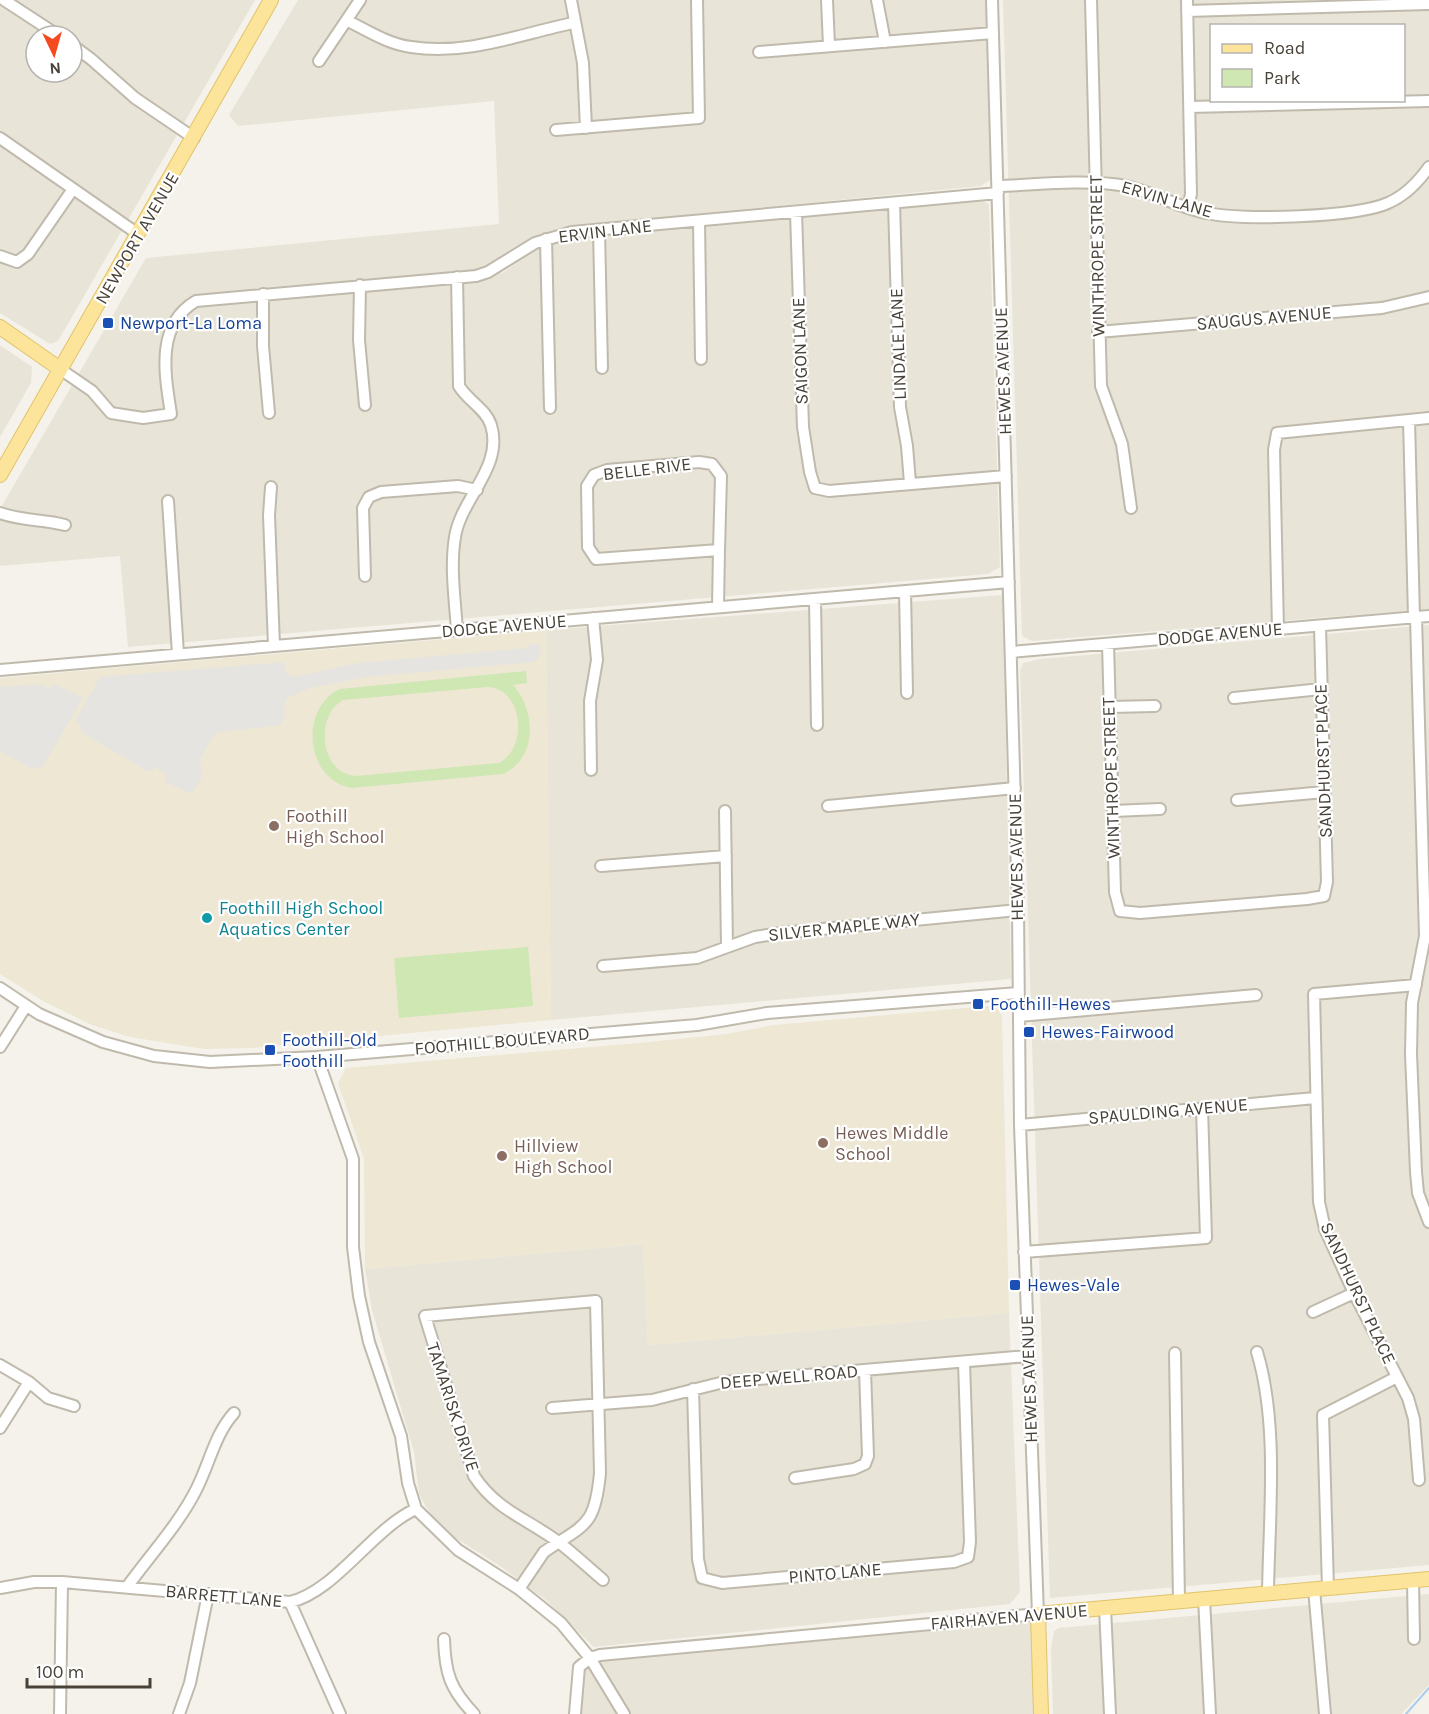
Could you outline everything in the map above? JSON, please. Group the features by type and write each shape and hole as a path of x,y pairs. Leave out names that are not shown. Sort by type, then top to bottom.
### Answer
{"main road":[{"name":"NEWPORT AVENUE","path":"0,475 194,138 268,1"},
{"path":"1,330 60,369"},
{"name":"FAIRHAVEN AVENUE","path":"1038,1614 1429,1579"},
{"name":"HEWES AVENUE","path":"1038,1614 1041,1714"}],"street":[{"path":"4,0 41,24"},
{"path":"319,61 360,0"},
{"path":"571,0 573,23 583,63 586,128"},
{"path":"556,130 699,118 697,0"},
{"path":"827,0 829,46"},
{"path":"877,0 885,42"},
{"name":"HEWES AVENUE","path":"992,0 1015,788 1020,1125 1038,1614"},
{"name":"WINTHROPE STREET","path":"1091,0 1101,386 1122,444 1131,508"},
{"path":"1188,207 1191,194 1187,6 1429,4"},
{"path":"348,21 385,40 410,47 434,49 492,44 573,23"},
{"path":"759,52 993,33"},
{"path":"84,54 135,98 194,138"},
{"path":"1405,101 1429,100"},
{"path":"1190,107 1361,102"},
{"path":"0,138 138,234"},
{"name":"ERVIN LANE","path":"60,369 92,391 111,412 143,418 171,414 163,362 165,350 176,321 188,306 208,299 457,277 488,272 517,252 546,239 599,230 894,203 998,189 1095,183 1146,191 1188,207 1229,216 1341,214 1368,210 1404,194 1429,167"},
{"path":"0,256 17,262 28,254 73,189"},
{"name":"LINDALE LANE","path":"894,203 900,407 907,446 909,483"},
{"name":"SAIGON LANE","path":"796,212 802,426 815,488 829,490 909,483"},
{"path":"699,221 701,359"},
{"path":"599,230 602,368"},
{"path":"546,239 550,408"},
{"path":"457,277 459,386 465,396 482,411 490,422 493,433 491,460 460,520 455,537 457,630"},
{"path":"360,285 359,340 365,405"},
{"path":"263,294 263,346 269,412"},
{"name":"SAUGUS AVENUE","path":"1098,332 1382,308 1429,297"},
{"path":"1278,629 1274,450 1277,433 1429,418"},
{"path":"1409,420 1415,617 1424,713 1425,936 1412,1003 1411,1044 1416,1172 1419,1193 1429,1222"},
{"name":"BELLE RIVE","path":"718,607 721,476 712,464 699,462 607,470 594,475 587,486 588,547 596,559 719,550"},
{"path":"909,483 1006,476"},
{"path":"365,576 363,508 369,497 381,492 458,486 477,490"},
{"path":"271,487 269,515 274,646"},
{"path":"168,501 178,654"},
{"path":"0,513 16,519 47,520 65,525"},
{"name":"DODGE AVENUE","path":"0,670 1009,582"},
{"path":"905,591 907,693"},
{"path":"815,599 817,725"},
{"name":"DODGE AVENUE","path":"1011,652 1429,616"},
{"path":"591,770 590,701 597,660 593,618"},
{"name":"SANDHURST PLACE","path":"1120,910 1140,913 1324,896 1327,882 1320,626"},
{"name":"WINTHROPE STREET","path":"1108,644 1115,892 1120,910"},
{"path":"1234,698 1321,689"},
{"path":"1109,707 1155,706"},
{"path":"828,806 1015,788"},
{"path":"1237,800 1324,792"},
{"path":"1113,810 1160,809"},
{"path":"725,811 727,947"},
{"path":"601,866 726,856"},
{"name":"SILVER MAPLE WAY","path":"603,966 674,962 697,958 755,937 781,933 1018,910"},
{"name":"SANDHURST PLACE","path":"1416,985 1314,994 1319,1202 1325,1229 1354,1293 1408,1398 1414,1419 1419,1480"},
{"name":"FOOTHILL BOULEVARD","path":"0,988 26,1006 84,1035 154,1056 219,1062 317,1057 697,1025 767,1013 1018,993"},
{"path":"1019,1016 1256,995"},
{"path":"0,1047 26,1006"},
{"path":"317,1057 353,1159 354,1247 361,1305 369,1342 401,1436 408,1483 416,1509 458,1550 519,1589 561,1623 590,1658 624,1714"},
{"name":"SPAULDING AVENUE","path":"1020,1125 1315,1098"},
{"path":"1024,1252 1206,1238 1202,1108"},
{"path":"1313,1312 1354,1293"},
{"name":"TAMARISK DRIVE","path":"598,1403 596,1301 425,1316 474,1476 489,1497 509,1513 559,1543 603,1580"},
{"path":"1257,1352 1267,1383 1271,1531 1268,1593"},
{"path":"1175,1353 1179,1601"},
{"name":"DEEP WELL ROAD","path":"552,1408 652,1400 724,1382 1028,1356"},
{"name":"PINTO LANE","path":"693,1389 698,1559 702,1578 734,1582 954,1562 968,1557 970,1542 964,1362"},
{"path":"0,1365 29,1382 48,1398 74,1406"},
{"path":"795,1478 854,1469 865,1464 868,1456 865,1370"},
{"path":"1324,1714 1321,1588 1323,1415 1397,1377"},
{"path":"0,1428 29,1382"},
{"path":"519,1589 544,1552 583,1527 598,1496 600,1473 598,1403"},
{"path":"127,1587 186,1506 197,1488 223,1425 234,1413"},
{"name":"BARRETT LANE","path":"0,1588 34,1582 62,1582 290,1602 313,1591 400,1518 416,1509"},
{"path":"1413,1580 1414,1639"},
{"path":"60,1714 62,1582"},
{"path":"179,1714 190,1683 208,1594"},
{"path":"1204,1599 1210,1714"},
{"path":"290,1602 340,1714"},
{"path":"1105,1608 1110,1714"},
{"name":"FAIRHAVEN AVENUE","path":"590,1658 614,1653 1038,1614"},
{"path":"444,1639 445,1663 457,1696 474,1714"},
{"path":"575,1714 576,1675 582,1662 590,1658"}],"shaded area":[{"path":"0,0 255,0 58,341 50,344 0,313"},
{"path":"298,0 986,0 991,179 981,186 564,227 531,237 501,258 501,274 537,249 574,238 981,201 989,204 1000,567 988,574 128,647 120,556 0,566 0,509 146,258 499,224 494,101 238,126 229,115"},
{"path":"1003,0 1429,0 1429,609 1032,641 1022,636"},
{"path":"0,345 32,367 31,383 0,437"},
{"path":"1003,595 1011,979 551,1020 546,630"},
{"path":"1429,625 1429,1565 1050,1598 1020,670 1023,663 1040,659"},
{"name":"Foothill High School","path":"546,630 551,1020 252,1048 204,1049 130,1037 92,1025 43,1001 0,974 0,678"},
{"path":"531,644 540,644 541,652 537,660 532,662 367,677 310,688 289,697 285,702 284,718 280,725 215,733 200,759 202,777 192,794 165,782 165,774 154,767 153,771 147,771 81,732 80,724 75,721 100,677 283,662 287,674 295,677 357,663 527,648"},
{"path":"41,684 52,690 52,685 56,685 83,698 42,768 37,766 34,770 0,751 0,687"},
{"name":"Hewes Middle School","path":"995,1006 1002,1016 1009,1313 648,1345 643,1244 365,1269 364,1159 338,1083 346,1068 639,1043 726,1034 774,1025"},
{"path":"643,1244 648,1345 1009,1313 1020,1592 1010,1604 594,1647 546,1600 500,1566 443,1530 419,1494 414,1452 372,1310 365,1269"},
{"path":"1429,1594 1429,1685 1401,1714 1053,1714 1051,1649 1054,1631 1059,1628"},
{"path":"1046,1618 1047,1714 573,1714 574,1665 619,1655"}],"green space":[{"path":"526,671 527,683 513,685 521,695 526,707 530,733 528,745 523,757 503,774 351,788 336,782 324,771 316,758 313,742 313,726 318,711 327,698 340,689","holes":["487,687 499,690 515,707 518,719 515,745 509,755 499,763 356,776 344,773 335,766 328,755 325,743 328,718 343,700"]},
{"path":"528,947 533,1006 399,1018 394,958"}],"waterway":[{"path":"1406,1714 1429,1688"}],"place":[{"name":"Newport-La Loma","path":"108,323"},
{"name":"Foothill High School","path":"274,826"},
{"name":"Foothill High School Aquatics Center","path":"207,918"},
{"name":"Foothill-Hewes","path":"978,1004"},
{"name":"Hewes-Fairwood","path":"1029,1032"},
{"name":"Foothill-Old Foothill","path":"270,1050"},
{"name":"Hewes Middle School","path":"823,1143"},
{"name":"Hillview High School","path":"502,1156"},
{"name":"Hewes-Vale","path":"1015,1285"}]}
